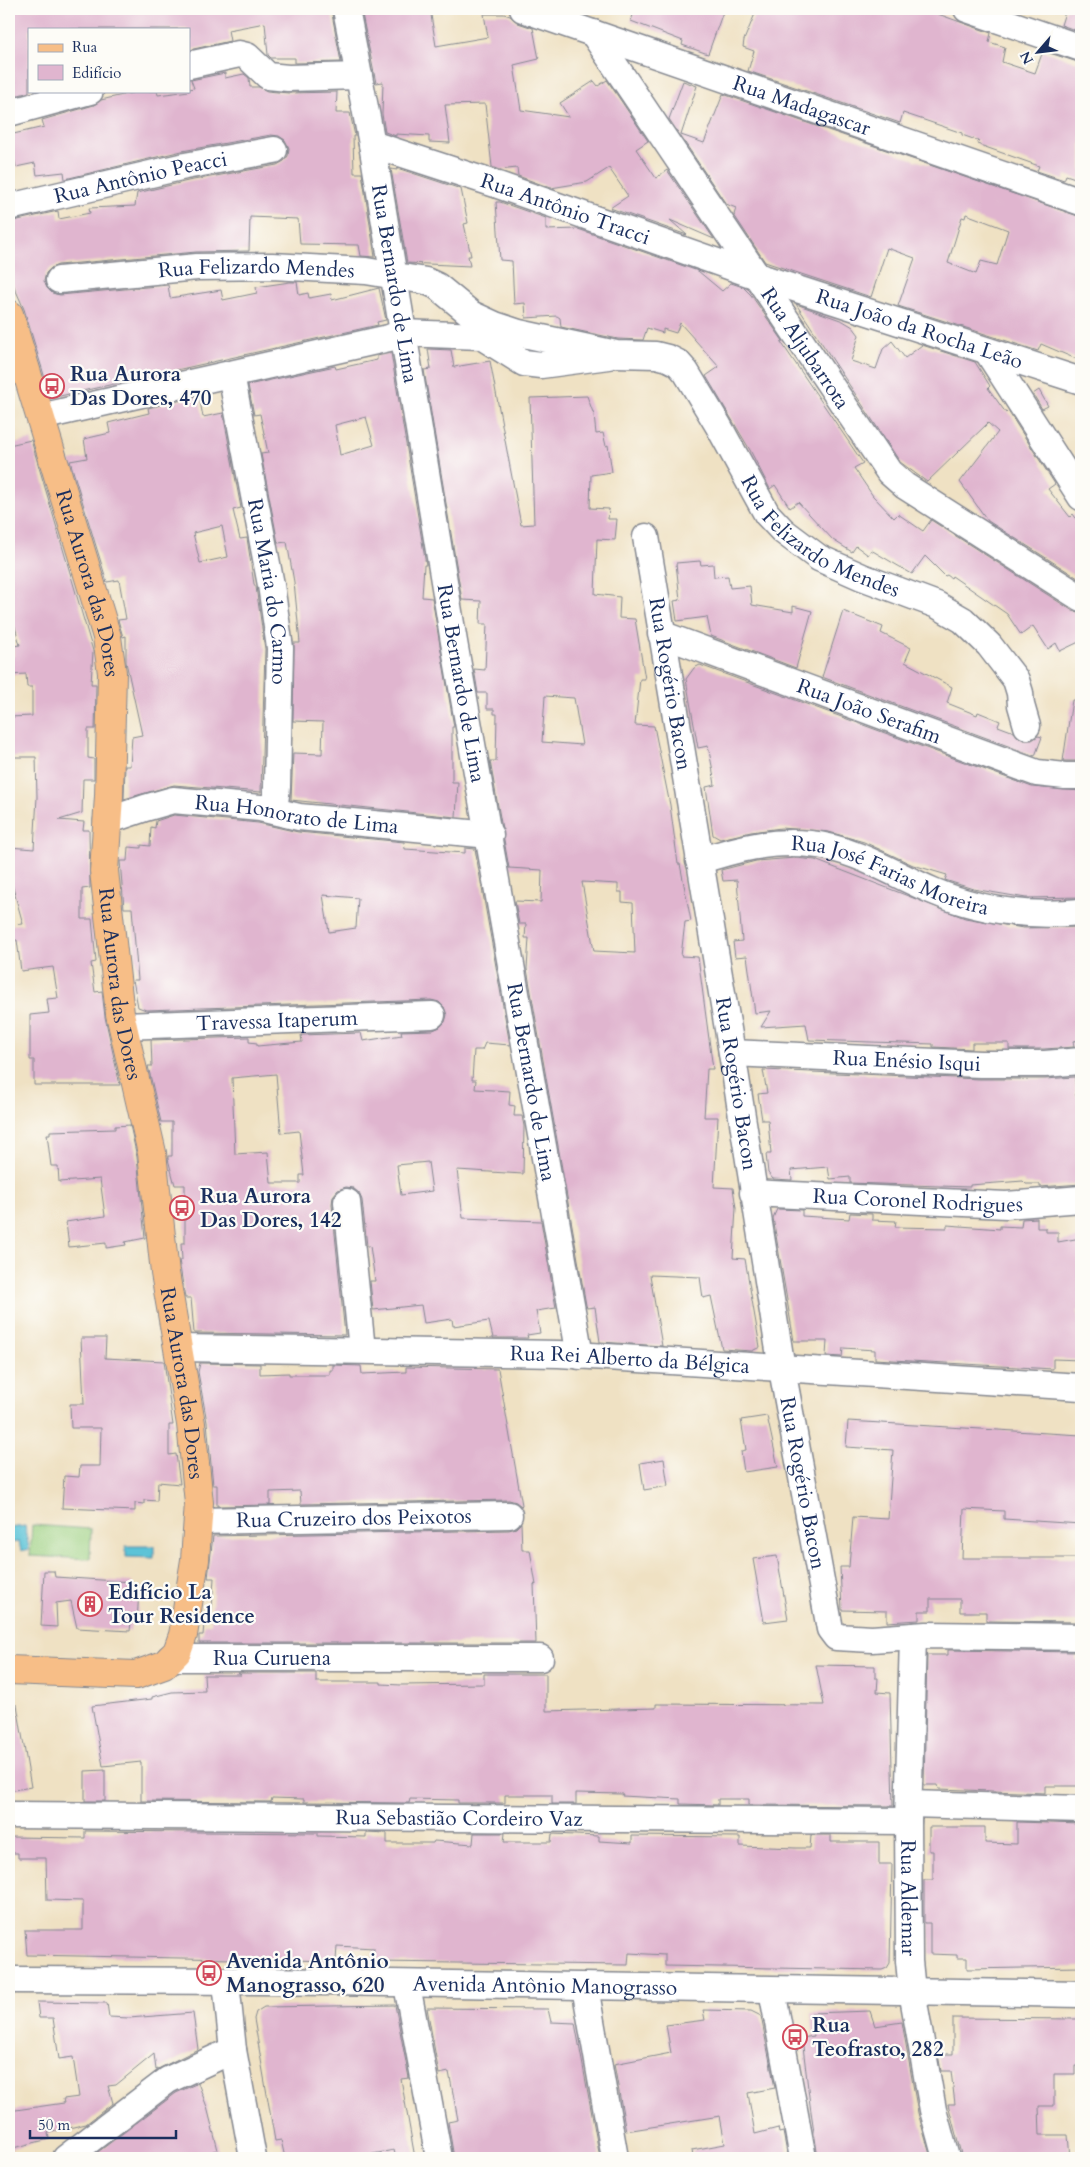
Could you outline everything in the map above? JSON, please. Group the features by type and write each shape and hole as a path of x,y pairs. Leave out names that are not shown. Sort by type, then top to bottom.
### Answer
{"main road":[{"name":"Rua Aurora das Dores","path":"9,314 107,637 111,658 104,871 123,1026 152,1153 166,1273 191,1424 199,1503 196,1560 183,1635 177,1652 170,1658"},
{"path":"9,1670 136,1675 164,1665 170,1658"}],"street":[{"name":"Rua Bernardo de Lima","path":"346,9 372,144 452,632 490,835 580,1356"},
{"name":"Rua Madagascar","path":"522,9 1081,202"},
{"path":"967,9 1081,48"},
{"name":"Rua Aljubarrota","path":"593,33 883,464 897,480 1081,598"},
{"path":"190,65 239,54 247,56 268,76 288,78 359,76"},
{"path":"9,113 86,92"},
{"name":"Rua Antônio Tracci","path":"372,144 498,185 757,276"},
{"name":"Rua Antônio Peacci","path":"9,207 185,166 274,150"},
{"name":"Rua Felizardo Mendes","path":"59,280 197,266 325,268 393,276 426,281 437,286 471,314 519,333 616,354 656,355 678,363 686,372 718,425 767,514 799,545 819,558 862,578 937,605 963,620 977,632 1016,680 1027,726"},
{"name":"Rua João da Rocha Leão","path":"757,276 1081,382"},
{"name":"Rua Felizardo Mendes","path":"40,417 389,338 402,333 481,336 524,363 541,366 616,354"},
{"path":"987,351 1081,497"},
{"name":"Rua Maria do Carmo","path":"231,374 271,585 280,648 277,787 274,811"},
{"name":"Rua Rogério Bacon","path":"646,537 732,1053 782,1369 830,1629 832,1634 841,1638 913,1636"},
{"name":"Rua João Serafim","path":"662,634 1037,773 1081,776"},
{"name":"Rua Honorato de Lima","path":"107,821 173,800 260,808 299,817 490,835"},
{"name":"Rua José Farias Moreira","path":"699,861 736,849 766,844 810,844 857,856 955,899 1004,912 1053,915 1081,912"},
{"name":"Travessa Itaperum","path":"123,1026 432,1015"},
{"name":"Rua Enésio Isqui","path":"732,1053 980,1064 1046,1064 1081,1061"},
{"name":"Rua Coronel Rodrigues","path":"753,1193 1006,1205 1081,1199"},
{"path":"347,1202 362,1350"},
{"name":"Rua Rei Alberto da Bélgica","path":"178,1348 362,1350 580,1356 1081,1387"},
{"name":"Rua Cruzeiro dos Peixotos","path":"198,1521 509,1516"},
{"path":"913,1636 1081,1637"},
{"name":"Rua Aldemar","path":"913,1636 909,1813 909,1960 912,1991 934,2110 946,2158"},
{"name":"Rua Curuena","path":"170,1658 540,1658"},
{"name":"Rua Sebastião Cordeiro Vaz","path":"9,1815 909,1813 1081,1809"},
{"name":"Avenida Antônio Manograsso","path":"9,1980 1081,1994"},
{"path":"226,1982 233,2050 253,2158"},
{"path":"408,1985 439,2158"},
{"path":"585,1987 615,2158"},
{"path":"772,1990 803,2158"},
{"path":"66,2158 168,2080 233,2050"}],"green space":[{"path":"32,1525 91,1529 90,1559 30,1556"}],"water":[{"path":"25,1526 29,1549 21,1551 19,1542 9,1543 9,1528"},
{"path":"126,1546 154,1546 154,1558 126,1557"}],"building":[{"path":"9,9 331,9 341,62 295,63 295,58 271,58 268,55 265,23 228,30 230,41 190,50 190,28 28,28 29,92 9,98"},
{"path":"361,9 430,9 436,46 488,37 484,14 504,14 510,16 518,23 533,28 539,59 514,65 521,110 569,117 560,103 594,81 598,86 607,80 648,141 636,149 656,178 667,170 714,239 670,220 687,235 610,208 628,196 609,168 587,182 551,188 518,176 517,168 499,170 492,167 485,104 445,105 450,143 429,142 429,136 396,134 396,136 385,132 382,114 383,82 376,83"},
{"path":"635,9 724,9 708,54 682,45 683,41 631,21"},
{"path":"757,9 924,9 991,33 989,42 1005,47 1002,62 1035,73 1043,51 1081,63 1081,180 1066,175 1064,180 1037,171 1039,166 977,144 979,141 962,135 962,133 903,113 900,123 748,71 754,51 743,47 744,40"},
{"path":"1066,9 1081,9 1081,32 1061,25"},
{"path":"225,73 225,78 244,74 249,78 250,87 259,87 267,91 288,93 337,92 336,113 350,113 355,136 353,136 354,173 362,173 375,257 361,256 359,245 300,244 298,219 250,217 249,251 196,252 58,265 46,273 44,281 47,288 52,293 60,295 168,285 170,298 221,290 223,300 257,293 256,287 297,282 299,295 308,293 309,298 331,294 332,300 379,288 386,320 377,322 378,325 51,398 24,309 9,275 9,222 58,211 59,219 90,213 89,208 135,206 137,193 188,181 277,165 288,156 289,148 285,140 279,136 271,135 182,151 65,179 64,172 37,175 35,163 16,167 9,135 44,127 42,120 94,105 101,100 136,92 157,92 158,95 190,92 190,89 194,88 191,80"},
{"path":"683,81 697,86 681,135 704,143 723,94 1081,217 1081,361 1041,344 1038,351 898,306 915,258 887,248 871,297 765,262 734,215 736,208 726,204 669,119","holes":["966,214 1008,230 997,265 981,261 976,274 948,263 962,217 965,218"]},
{"path":"397,168 461,189 468,223 464,224 471,256 468,256 470,266 407,263 391,169 397,170"},
{"path":"496,202 546,218 546,230 578,229 698,271 722,291 731,283 743,287 751,295 783,341 781,342 863,463 854,468 873,496 894,518 898,514 923,531 931,520 1073,611 1081,613 1081,641 1060,651 1056,643 1048,649 1033,626 1021,635 1007,614 952,576 951,578 947,575 945,576 925,556 912,574 871,550 868,555 856,546 852,552 833,540 798,502 790,508 775,485 770,489 750,450 706,376 719,367 680,323 676,333 663,329 663,333 647,328 643,340 618,339 561,327 560,318 557,316 526,318 525,303 514,304 512,261 500,260"},
{"path":"796,304 843,321 853,327 859,335 851,361 876,369 883,349 892,341 905,358 922,345 975,362 990,386 988,388 1006,413 1008,411 1055,484 1048,489 1070,517 1073,514 1081,525 1081,580 988,521 960,482 998,432 988,423 927,482 900,462"},
{"path":"428,349 451,350 454,367 490,361 521,525 534,524 530,398 587,396 594,415 596,434 603,433 606,446 608,445 612,472 591,475 590,508 609,509 608,519 617,519 615,540 597,539 595,594 620,597 619,618 635,619 645,679 640,679 635,725 654,726 670,805 678,864 680,864 691,921 685,922 681,956 698,957 713,1069 707,1069 704,1117 718,1117 714,1187 733,1188 736,1208 733,1258 745,1259 760,1347 752,1351 722,1349 711,1296 703,1298 700,1277 650,1275 662,1346 600,1342 595,1307 587,1308 586,1305 527,969 529,938 525,938 526,924 519,924 515,901 541,902 542,870 509,868 490,761 496,761 497,714 494,714 494,709 487,709 487,693 478,693 474,669 485,670 487,624 480,624 481,601 462,600 424,370 431,369","holes":["545,696 574,698 582,745 542,742","582,882 618,884 618,892 622,892 622,902 633,903 635,953 594,951"]},
{"path":"391,353 426,565 424,565 422,597 432,598 454,727 452,727 452,782 458,782 456,817 291,800 293,753 322,754 323,722 293,721 294,643 300,643 294,582 287,542 278,543 261,454 268,453 260,414 254,415 248,385 335,366 336,369 377,360 377,356","holes":["366,417 374,445 340,455 335,425"]},
{"path":"1039,390 1048,406 1042,409 1033,394"},
{"path":"199,396 203,417 223,413 241,508 233,510 240,539 247,538 265,649 261,792 174,785 124,799 125,766 130,766 132,737 142,735 126,662 126,636 123,637 118,620 126,619 119,580 107,582 70,461 87,458 84,439 110,433 108,423 149,413 148,408","holes":["222,526 228,557 200,563 193,533"]},
{"path":"31,440 93,651 91,684 96,684 95,729 88,729 88,758 94,759 94,779 83,779 82,813 59,820 84,822 83,830 89,830 90,888 82,889 82,919 92,919 96,962 91,963 95,992 102,991 105,1017 120,1085 34,1085 34,1060 30,1060 30,1015 49,1013 47,999 58,998 53,967 21,971 17,940 9,941 9,925 23,924 10,877 9,847 34,849 37,797 36,757 11,757 9,717 32,716 32,687 27,687 26,674 9,675 9,656 14,656 13,646 20,645 9,605 9,445"},
{"path":"700,561 701,565 713,564 714,577 728,576 730,588 750,586 752,605 793,612 793,606 812,611 796,668 711,636 707,617 677,621 674,601 680,600 676,563"},
{"path":"843,611 883,627 881,633 911,648 905,662 952,687 947,703 977,715 978,712 1000,721 998,726 1014,732 1023,740 1032,740 1038,736 1042,737 1035,756 822,677"},
{"path":"700,665 1032,787 1081,791 1081,897 1026,898 973,889 945,880 947,875 913,865 864,842 829,832 781,828 720,839 713,835 706,787 715,785 712,766 708,746 698,748 686,679 694,668"},
{"path":"1072,700 1081,700 1081,761 1063,761"},
{"path":"174,815 258,823 298,832 404,842 405,849 465,853 465,848 475,849 510,1045 485,1043 482,1050 474,1050 472,1080 476,1080 475,1089 510,1091 509,1105 515,1106 514,1116 522,1116 524,1126 523,1174 457,1170 463,1218 541,1221 556,1308 536,1311 540,1333 527,1335 528,1338 493,1338 489,1321 453,1326 452,1319 424,1323 421,1305 373,1310 370,1281 375,1281 370,1246 367,1246 362,1200 359,1193 353,1188 346,1187 338,1190 333,1196 332,1204 345,1335 194,1333 191,1298 185,1298 179,1260 182,1260 181,1243 185,1243 185,1185 175,1185 168,1159 168,1156 172,1156 172,1122 161,1122 148,1066 152,1066 151,1040 249,1037 249,1042 257,1043 257,1046 302,1042 301,1035 361,1033 363,1041 402,1035 401,1031 433,1030 445,1022 447,1015 444,1007 439,1002 431,1000 146,1010 138,1007 133,980 138,980 132,908 124,908 120,861 127,861 128,847 141,848 141,845 150,846 151,827 155,828 156,821","holes":["323,895 358,898 356,928 329,932","276,1074 281,1133 299,1131 304,1175 300,1175 300,1183 271,1183 268,1152 235,1154 232,1078","428,1162 432,1191 401,1195 397,1165"]},
{"path":"795,858 815,860 965,918 1023,928 1081,927 1081,1040 1073,1041 1074,1047 1009,1049 1009,1043 972,1043 972,1049 933,1047 933,1044 809,1040 806,1024 761,1027 771,1011 755,1013 747,956 735,957 733,942 742,941 737,880 723,881 721,870 756,861"},
{"path":"763,1070 979,1079 1075,1077 1076,1096 1081,1095 1081,1184 1040,1187 1040,1184 1026,1184 1023,1181 970,1185 970,1187 850,1183 850,1177 830,1179 828,1167 791,1170 792,1180 773,1179 768,1173 766,1154 771,1154 768,1120 762,1120 758,1094 767,1093"},
{"path":"130,1125 137,1157 145,1238 125,1242 126,1245 106,1248 106,1243 69,1247 66,1222 105,1216 100,1179 59,1182 58,1166 51,1166 47,1134 50,1134 50,1131 115,1129 115,1126"},
{"path":"777,1209 802,1210 802,1216 849,1219 850,1213 872,1214 872,1220 896,1221 895,1227 947,1228 947,1225 1000,1229 1000,1226 1021,1227 1022,1219 1037,1218 1037,1228 1046,1228 1046,1232 1058,1232 1058,1242 1081,1238 1081,1311 1077,1311 1081,1335 1081,1360 1053,1359 1053,1369 875,1359 875,1350 843,1348 842,1357 826,1356 827,1341 794,1341 773,1218"},
{"path":"81,1338 106,1338 105,1358 164,1361 173,1425 169,1425 169,1455 176,1454 180,1484 158,1482 157,1501 144,1500 144,1504 135,1503 135,1511 62,1508 64,1476 79,1477 80,1466 100,1466 101,1428 71,1428 70,1404 84,1404"},
{"path":"200,1363 260,1364 260,1374 289,1373 289,1375 330,1375 333,1365 361,1366 362,1374 406,1372 406,1367 498,1369 522,1505 509,1500 301,1504 300,1491 270,1492 270,1505 217,1506 217,1485 213,1485 207,1422 198,1372"},
{"path":"767,1416 778,1467 744,1472 741,1451 746,1450 741,1420"},
{"path":"848,1421 1081,1435 1081,1524 1004,1519 1004,1511 964,1509 962,1558 1081,1558 1081,1622 986,1621 986,1612 960,1612 960,1599 930,1599 930,1611 919,1611 919,1620 887,1622 887,1611 842,1610 840,1567 849,1567 853,1517 888,1519 893,1450 846,1447"},
{"path":"664,1459 668,1486 644,1490 640,1463"},
{"path":"521,1523 522,1550 530,1550 536,1585 534,1584 536,1643 199,1643 199,1635 203,1635 204,1624 211,1624 214,1578 208,1578 213,1536 509,1530 516,1528"},
{"path":"777,1556 788,1619 764,1622 753,1559"},
{"name":"Edifício La Tour Residence","path":"44,1571 54,1571 55,1577 132,1582 132,1590 139,1590 137,1622 131,1622 130,1631 77,1628 71,1601 56,1603 57,1627 41,1626"},
{"path":"948,1650 1076,1652 1076,1660 1081,1660 1081,1786 1045,1786 1045,1793 939,1789 938,1785 924,1785 927,1655 948,1655"},
{"path":"816,1665 875,1666 875,1678 878,1678 877,1692 890,1693 893,1806 749,1805 749,1799 718,1799 718,1805 680,1804 680,1799 622,1796 623,1794 576,1793 576,1804 552,1804 552,1795 505,1795 505,1803 458,1803 458,1800 410,1799 409,1803 304,1802 304,1799 272,1798 271,1802 141,1801 141,1762 103,1766 92,1706 152,1699 152,1697 172,1692 205,1691 204,1675 241,1675 238,1673 316,1673 316,1682 381,1682 381,1684 401,1685 484,1684 484,1674 546,1674 546,1711 656,1708 656,1704 824,1705"},
{"path":"9,1705 17,1705 31,1787 9,1791"},
{"path":"105,1770 105,1801 85,1801 85,1771"},
{"path":"1017,1822 1081,1824 1081,1967 967,1969 967,1958 957,1958 957,1955 930,1954 930,1923 924,1923 924,1880 933,1880 933,1851 929,1851 929,1827 985,1827 985,1843 1017,1844"},
{"path":"85,1831 318,1833 318,1836 366,1837 366,1832 387,1833 387,1843 433,1843 434,1841 473,1844 474,1833 505,1833 504,1842 551,1842 552,1834 599,1836 599,1841 632,1843 632,1836 740,1837 740,1846 796,1848 810,1848 811,1835 831,1835 831,1842 879,1842 879,1864 892,1864 890,1963 887,1968 882,1970 665,1966 665,1955 629,1953 628,1965 373,1962 374,1948 337,1946 336,1961 27,1955 25,1930 83,1930 83,1901 47,1900 46,1858 18,1858 18,1853 9,1853 9,1837 85,1838"},
{"path":"37,2002 107,2003 109,2017 129,2018 193,2013 198,2049 156,2070 154,2054 116,2085 108,2086 113,2103 86,2124 48,2133 49,2139 9,2149 9,2111 64,2103 63,2099 79,2097 73,2057 59,2059 53,2018 39,2018"},
{"path":"395,2005 409,2078 401,2079 415,2158 396,2158 394,2150 362,2156 363,2158 285,2158 281,2140 275,2141 254,2019 256,2012 264,2007"},
{"path":"427,2008 548,2009 551,2022 575,2023 600,2158 454,2158 448,2122 458,2120 449,2072 439,2074"},
{"path":"703,2010 751,2011 761,2016 775,2088 748,2093 755,2134 778,2128 779,2133 783,2132 788,2158 693,2158 692,2150 725,2144 720,2116 626,2131 614,2064 671,2053 666,2025 705,2020"},
{"path":"870,2011 875,2026 902,2022 918,2113 931,2158 818,2158 802,2038 814,2036 811,2013"},
{"path":"953,2018 1081,2019 1081,2066 1075,2066 1075,2074 1054,2074 1054,2106 1039,2106 1040,2135 1068,2135 1070,2158 962,2158 948,2104 955,2104 951,2071 941,2071 938,2054 953,2054"},
{"path":"198,2083 207,2107 218,2150 213,2151 214,2158 90,2158 176,2093"}],"place":[{"name":"Rua Aurora Das Dores, 470","path":"52,386"},
{"name":"Rua Aurora Das Dores, 142","path":"182,1208"},
{"name":"Edifício La Tour Residence","path":"90,1604"},
{"name":"Avenida Antônio Manograsso, 620","path":"209,1973"},
{"name":"Rua Teofrasto, 282","path":"795,2037"}]}
